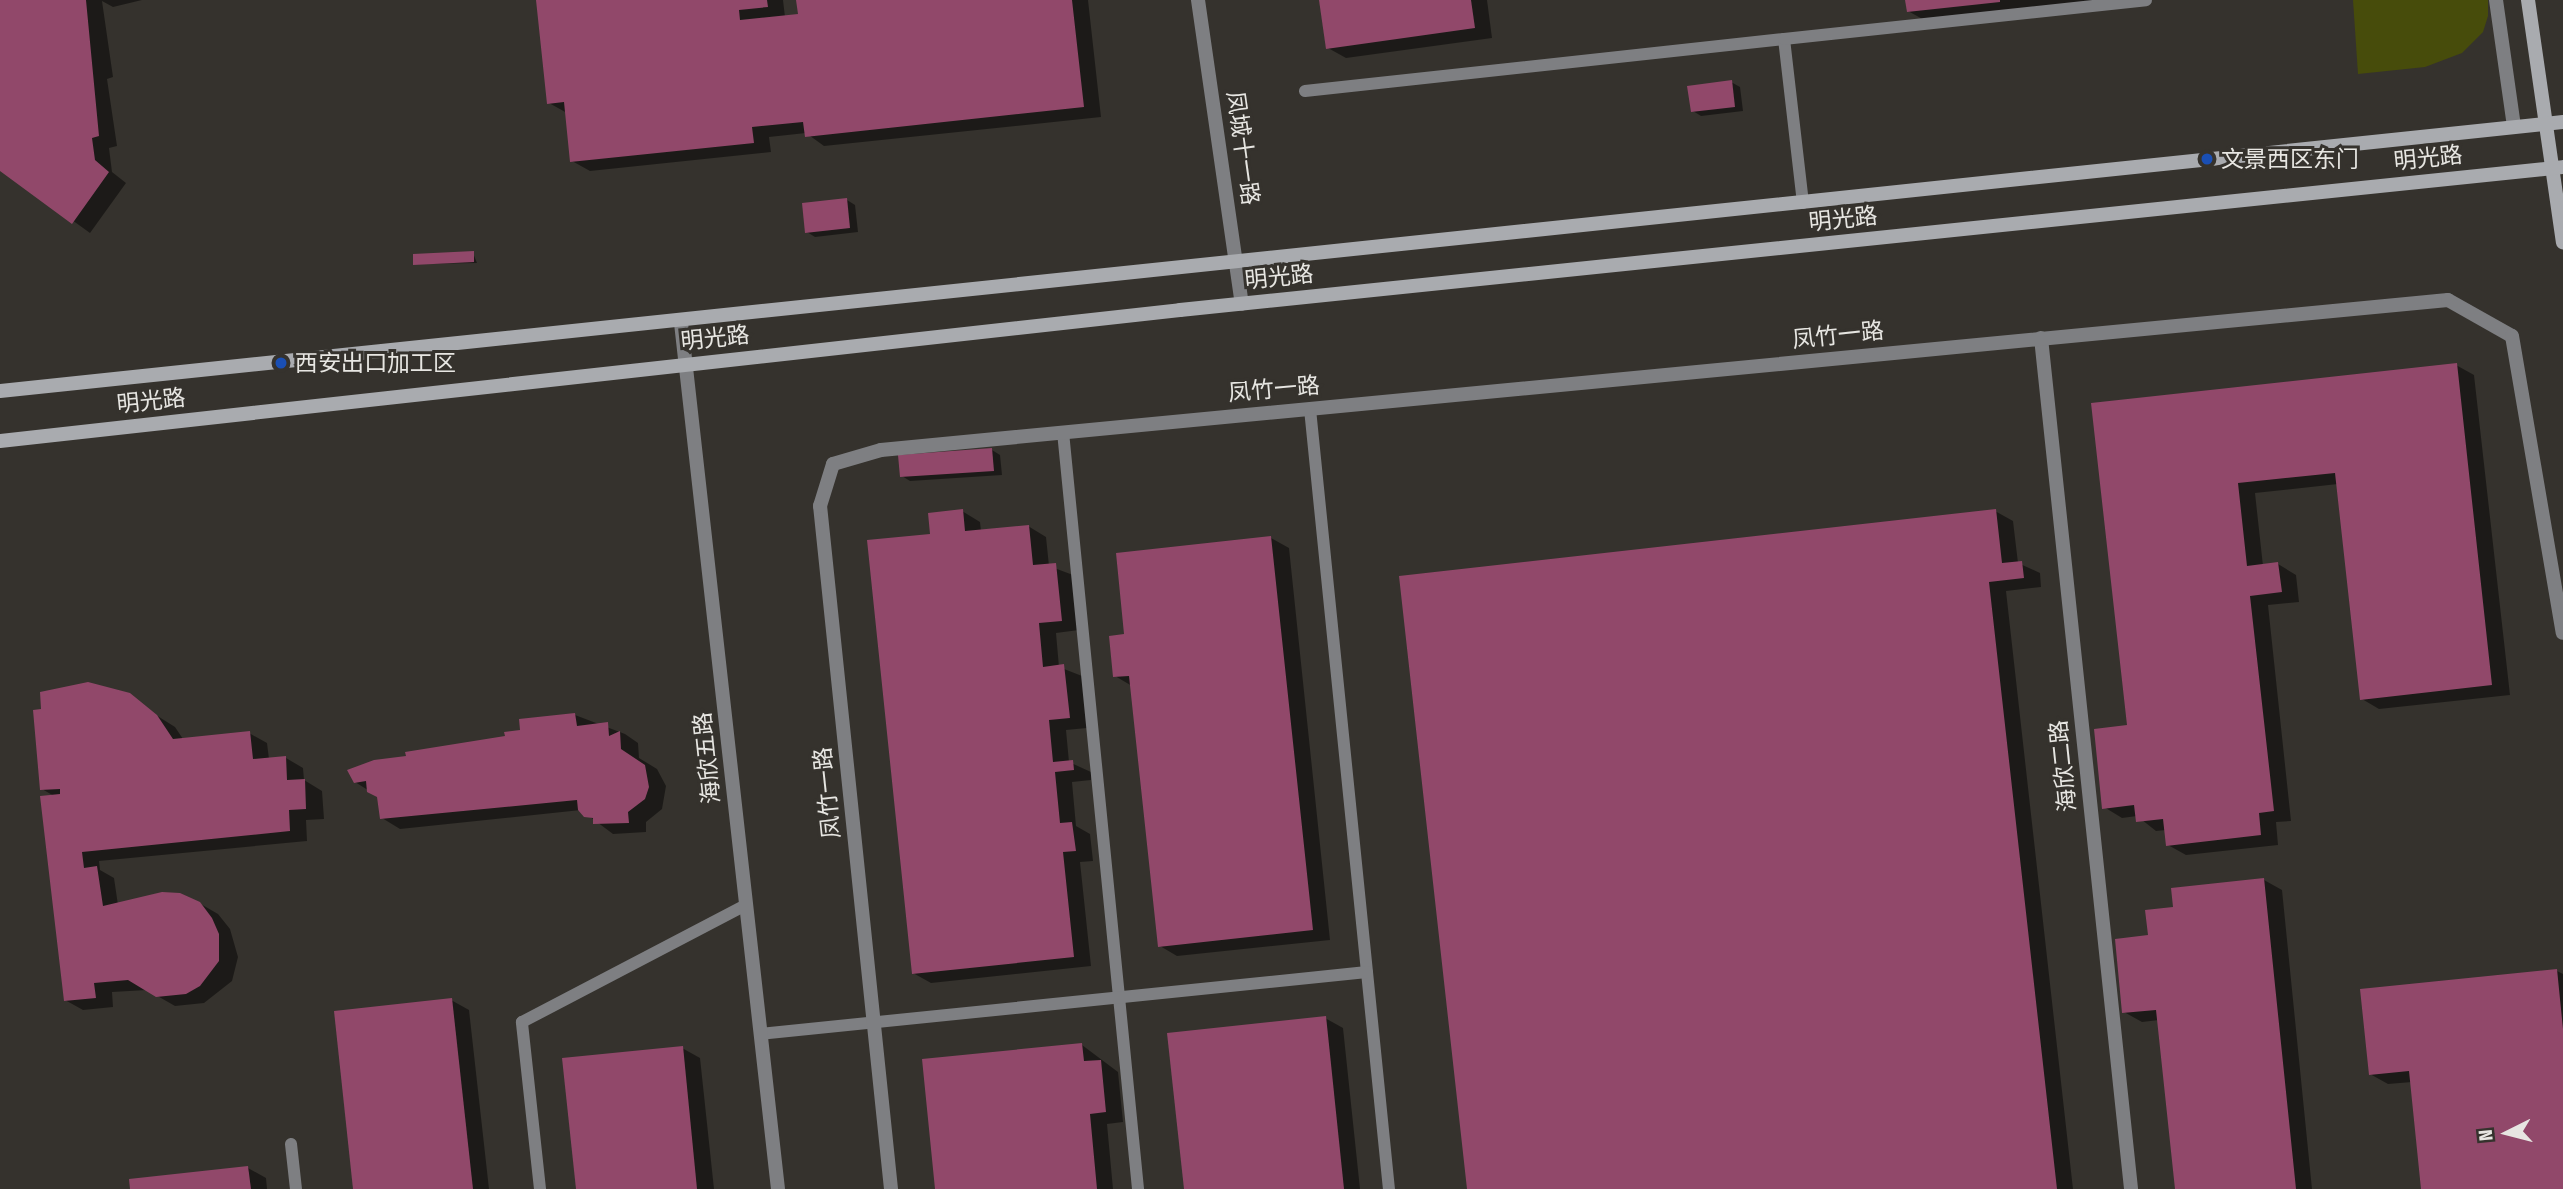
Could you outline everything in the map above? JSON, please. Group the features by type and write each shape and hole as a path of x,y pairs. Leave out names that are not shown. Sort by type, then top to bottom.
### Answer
{"main road":[{"path":"2528,0 2545,124 2557,168 2563,242"},
{"name":"明光路","path":"0,391 681,323 2563,122"},
{"name":"明光路","path":"0,441 687,363 2557,168"}],"street":[{"name":"凤城十一路","path":"1198,0 1241,304"},
{"path":"2496,0 2514,126"},
{"name":"凤竹一路","path":"891,1189 820,506 833,464 881,450 2448,300 2512,336 2563,632"},
{"name":"海欣五路","path":"681,323 778,1189"},
{"name":"海欣二路","path":"2041,338 2131,1189"}],"lane":[{"path":"1306,91 2146,0"},
{"path":"1784,38 1803,203"},
{"path":"1310,409 1389,1189"},
{"path":"1063,432 1138,1189"},
{"path":"540,1189 522,1022 746,905"},
{"path":"761,1034 1367,972"},
{"path":"291,1144 296,1189"}],"green space":[{"path":"2353,0 2488,0 2488,16 2483,32 2462,53 2425,67 2358,74"}],"building":[{"path":"0,0 86,0 99,136 92,138 95,160 109,172 72,224 0,171"},
{"path":"536,0 767,0 768,7 739,10 740,20 798,14 796,0 1072,0 1084,107 805,137 803,122 752,127 754,143 570,162 564,102 547,104"},
{"path":"1319,0 1471,0 1475,28 1326,49"},
{"path":"1905,0 2000,0 2000,2 1907,12"},
{"path":"1732,80 1735,107 1691,112 1687,86"},
{"path":"847,198 850,228 805,233 802,203"},
{"path":"474,251 474,262 413,265 413,254"},
{"path":"2457,363 2492,685 2360,700 2335,473 2238,483 2247,566 2278,562 2282,592 2250,596 2274,811 2259,813 2261,835 2166,846 2163,819 2136,822 2134,805 2102,809 2094,729 2127,725 2091,403"},
{"path":"992,448 994,471 900,477 898,455"},
{"path":"963,509 965,531 1029,525 1033,565 1056,563 1062,621 1039,623 1043,667 1064,664 1070,718 1049,720 1053,762 1073,760 1074,770 1055,772 1060,823 1072,822 1076,851 1063,852 1074,957 912,974 867,540 930,534 928,513"},
{"path":"1996,509 2002,563 2022,561 2024,578 1989,582 2057,1189 1467,1189 1399,576"},
{"path":"1271,536 1313,930 1158,947 1129,676 1113,677 1109,636 1124,634 1116,553"},
{"path":"88,682 130,693 157,715 173,739 250,731 253,759 286,756 287,780 305,779 306,809 289,810 290,831 82,852 84,868 97,866 103,906 162,892 180,893 200,902 212,918 219,934 219,961 200,986 186,994 156,997 128,980 94,983 96,998 64,1001 40,796 60,794 60,789 40,790 33,710 41,709 40,692"},
{"path":"575,713 577,726 608,722 609,736 620,731 621,749 645,765 649,787 645,799 628,812 629,823 593,824 593,818 584,817 578,810 577,800 380,819 377,797 367,792 366,781 354,783 347,770 374,760 406,756 405,752 505,736 504,732 520,730 519,719"},
{"path":"2264,878 2296,1189 2175,1189 2156,1010 2122,1013 2115,939 2148,935 2145,910 2173,907 2171,888"},
{"path":"2557,969 2563,1029 2563,1189 2421,1189 2409,1071 2369,1075 2360,989"},
{"path":"452,998 473,1189 353,1189 334,1011"},
{"path":"1326,1016 1344,1189 1184,1189 1167,1033"},
{"path":"1082,1043 1084,1061 1101,1060 1106,1112 1090,1114 1097,1189 935,1189 922,1059"},
{"path":"683,1046 697,1189 576,1189 562,1058"},
{"path":"248,1166 251,1189 130,1189 129,1179"}],"place":[{"name":"文景西区东门","path":"2207,159"},
{"name":"西安出口加工区","path":"281,363"}]}
